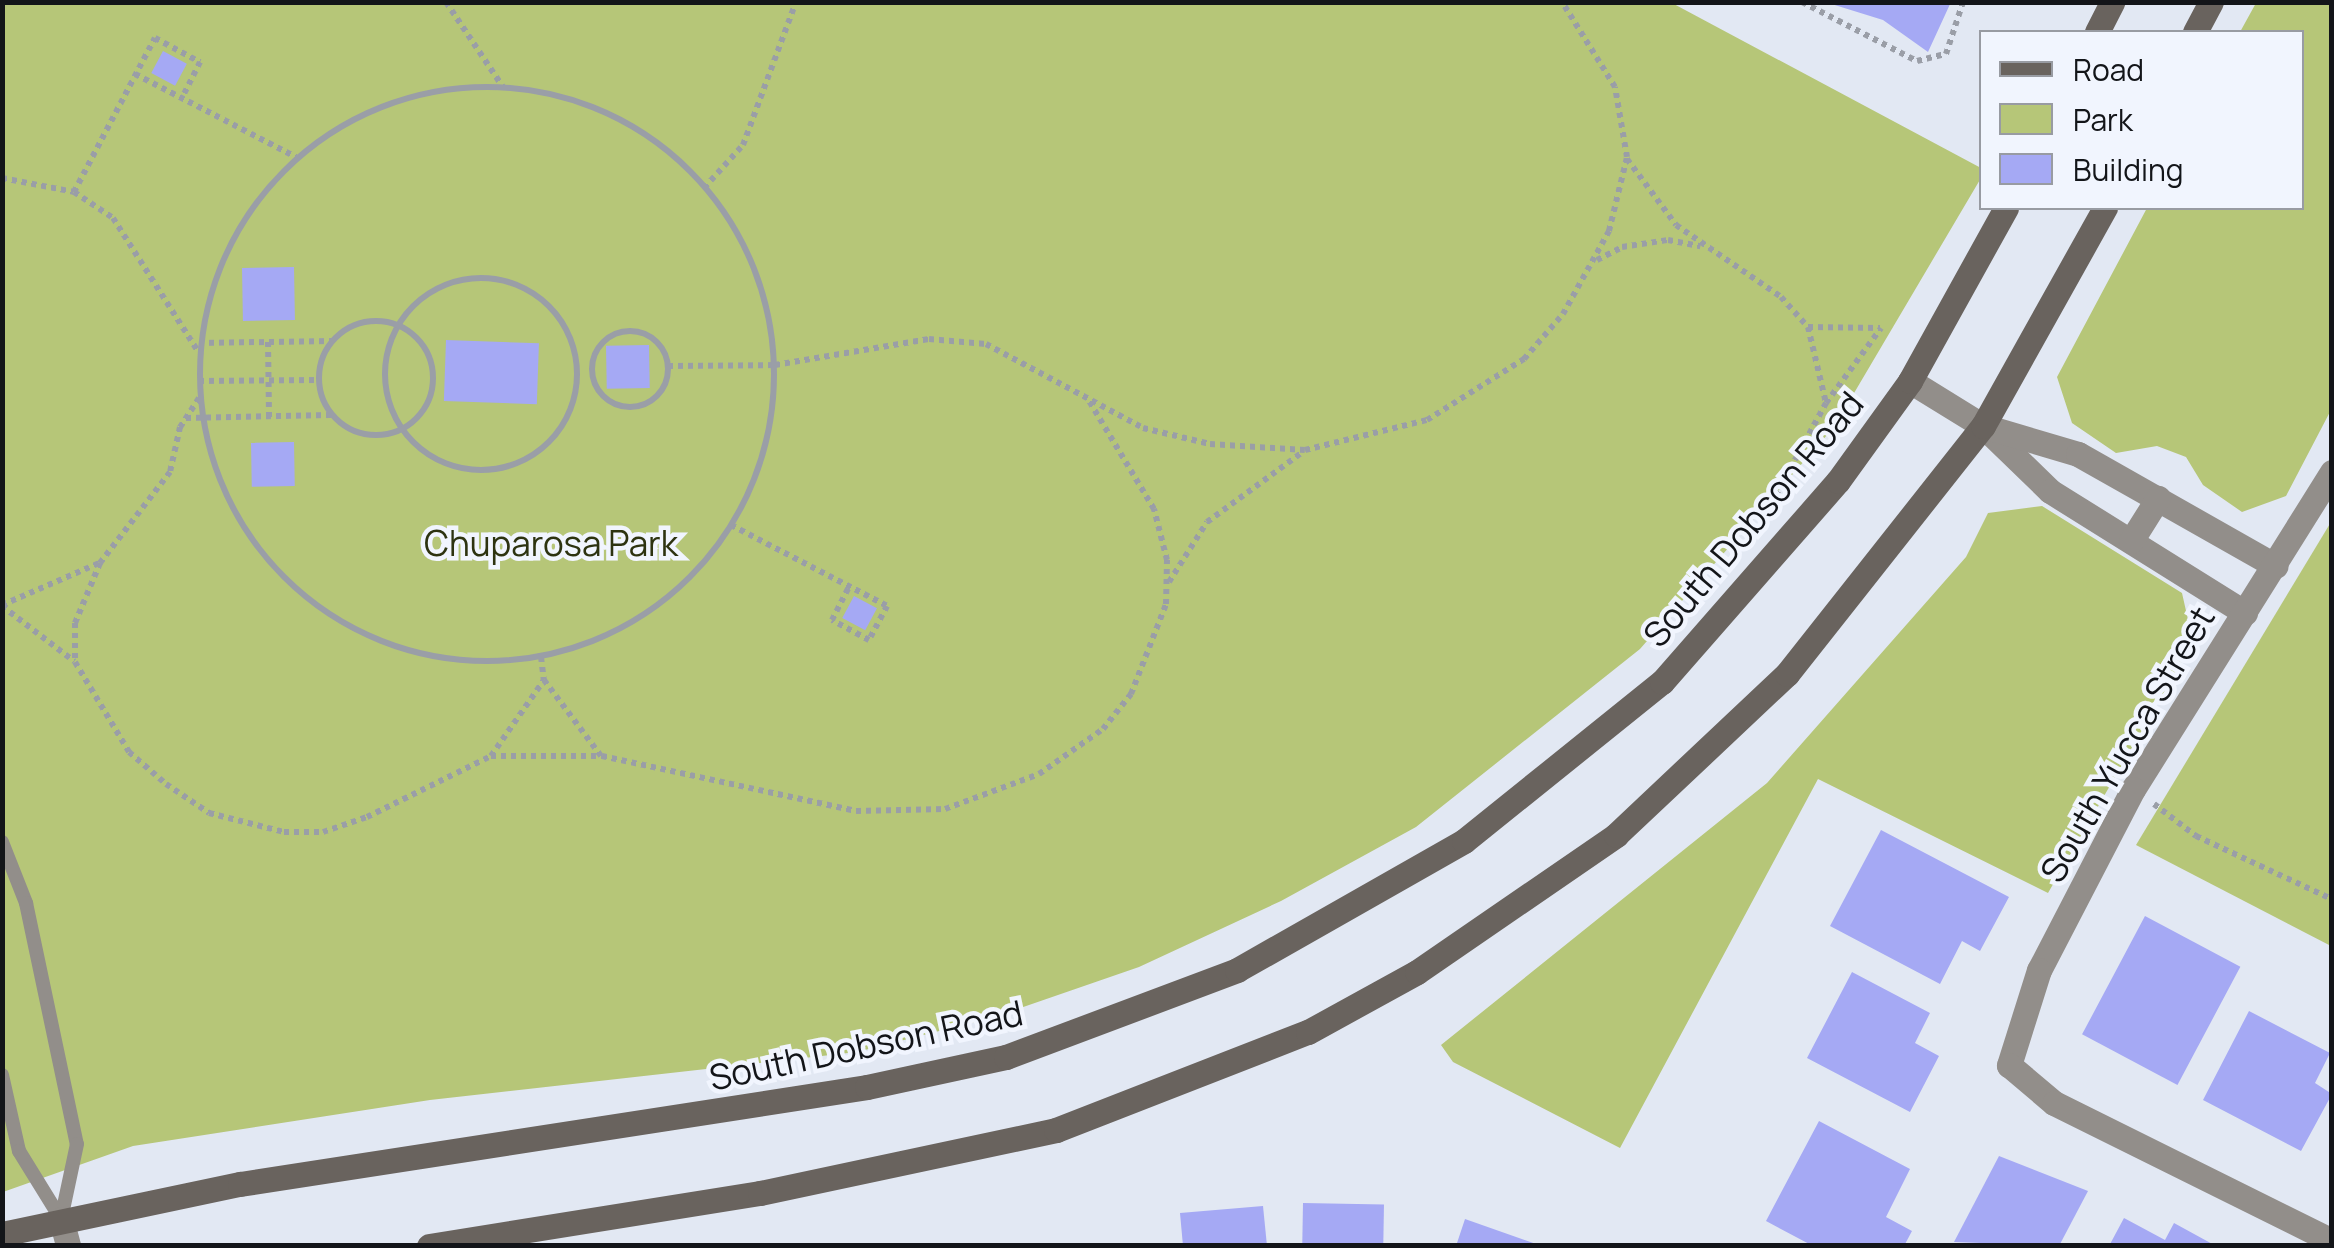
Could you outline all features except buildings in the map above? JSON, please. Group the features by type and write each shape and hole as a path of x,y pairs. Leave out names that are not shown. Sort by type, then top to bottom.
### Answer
{"main road":[{"path":"2098,30 2112,2"},
{"path":"2196,30 2211,2"},
{"name":"South Dobson Road","path":"2,1234 61,1219 868,1087 1006,1057 1237,970 1464,841 1662,682 1754,584 1910,381 2005,210"},
{"path":"429,1246 760,1194 1020,1139 1176,1088 1308,1032 1515,910 1708,756 1848,602 1982,426 2104,210"}],"street":[{"path":"1910,381 1982,426 2050,490 2245,612"},
{"path":"1982,426 2078,454 2276,566"},
{"name":"South Yucca Street","path":"2332,472 2133,789 2039,970 2009,1065 2054,1103 2332,1241"},
{"path":"2132,540 2158,498"},
{"path":"61,1219 68,1246"}],"lane":[{"path":"2,842 26,903 77,1144 61,1219"},
{"path":"2,1075 19,1152 61,1219"}],"path":[{"path":"446,2 504,88"},
{"path":"704,188 743,146 796,2"},
{"path":"668,366 774,364 929,339 986,344 1142,428 1210,444 1304,450 1396,433 1475,396 1524,359 1596,261 1627,158 1615,87 1562,2"},
{"path":"1802,2 1917,61 1946,54 1962,2"},
{"path":"74,192 154,38 200,62 182,98"},
{"path":"136,74 296,158"},
{"path":"2,178 74,192 113,218 142,253 199,353 203,418 227,500 255,545 333,617 432,656 541,657 637,620 680,589 731,525 764,456 774,364 765,298 746,248 704,188 640,131 593,106 504,88 436,91 384,104 296,158 229,243 195,343"},
{"path":"1627,158 1702,246 1781,297 1808,326 1826,403"},
{"path":"1596,261 1622,246 1668,240 1702,246"},
{"path":"504,280 559,317 577,372 570,412 525,460 459,467 428,454 402,428 385,368 398,326 438,287 504,280"},
{"path":"186,418 332,415 362,434 402,428 425,408 433,373 420,341 398,326 372,320 333,341 195,343"},
{"path":"1772,502 1826,403 1881,328 1808,326"},
{"path":"627,332 659,344 668,366 662,389 633,407 601,394 592,371 605,340 627,332"},
{"path":"332,415 318,380 333,341"},
{"path":"268,342 269,418"},
{"path":"577,372 592,371"},
{"path":"199,382 318,380"},
{"path":"75,662 75,623 100,563 170,472 186,418 199,398"},
{"path":"1089,401 1154,509 1168,583"},
{"path":"2,606 55,639 75,662 128,752 210,813 246,826 323,832 491,756 602,756 856,811 945,808 990,795 1038,774 1103,728 1148,660 1168,583 1207,522 1304,450"},
{"path":"731,525 887,606 869,640 832,620 850,587"},
{"path":"2,606 100,563"},
{"path":"541,657 544,680 602,756"},
{"path":"491,756 544,680"},
{"path":"2133,789 2196,836 2332,899"}],"green space":[{"name":"Chuparosa Park","path":"2,3 1672,3 1979,167 1979,181 1834,427 1640,649 1416,827 1281,901 1139,967 994,1017 857,1052 430,1100 133,1146 3,1192"},
{"path":"2256,3 2331,3 2332,408 2286,496 2242,512 2203,485 2186,457 2157,446 2116,453 2072,423 2057,377 2146,210 2304,210 2304,30 2241,30"},
{"path":"2042,506 2182,593 2193,642 2048,893 1818,779 1620,1148 1453,1062 1441,1045 1767,783 1966,557 1988,513"},
{"path":"2331,522 2331,946 2136,845"}]}
